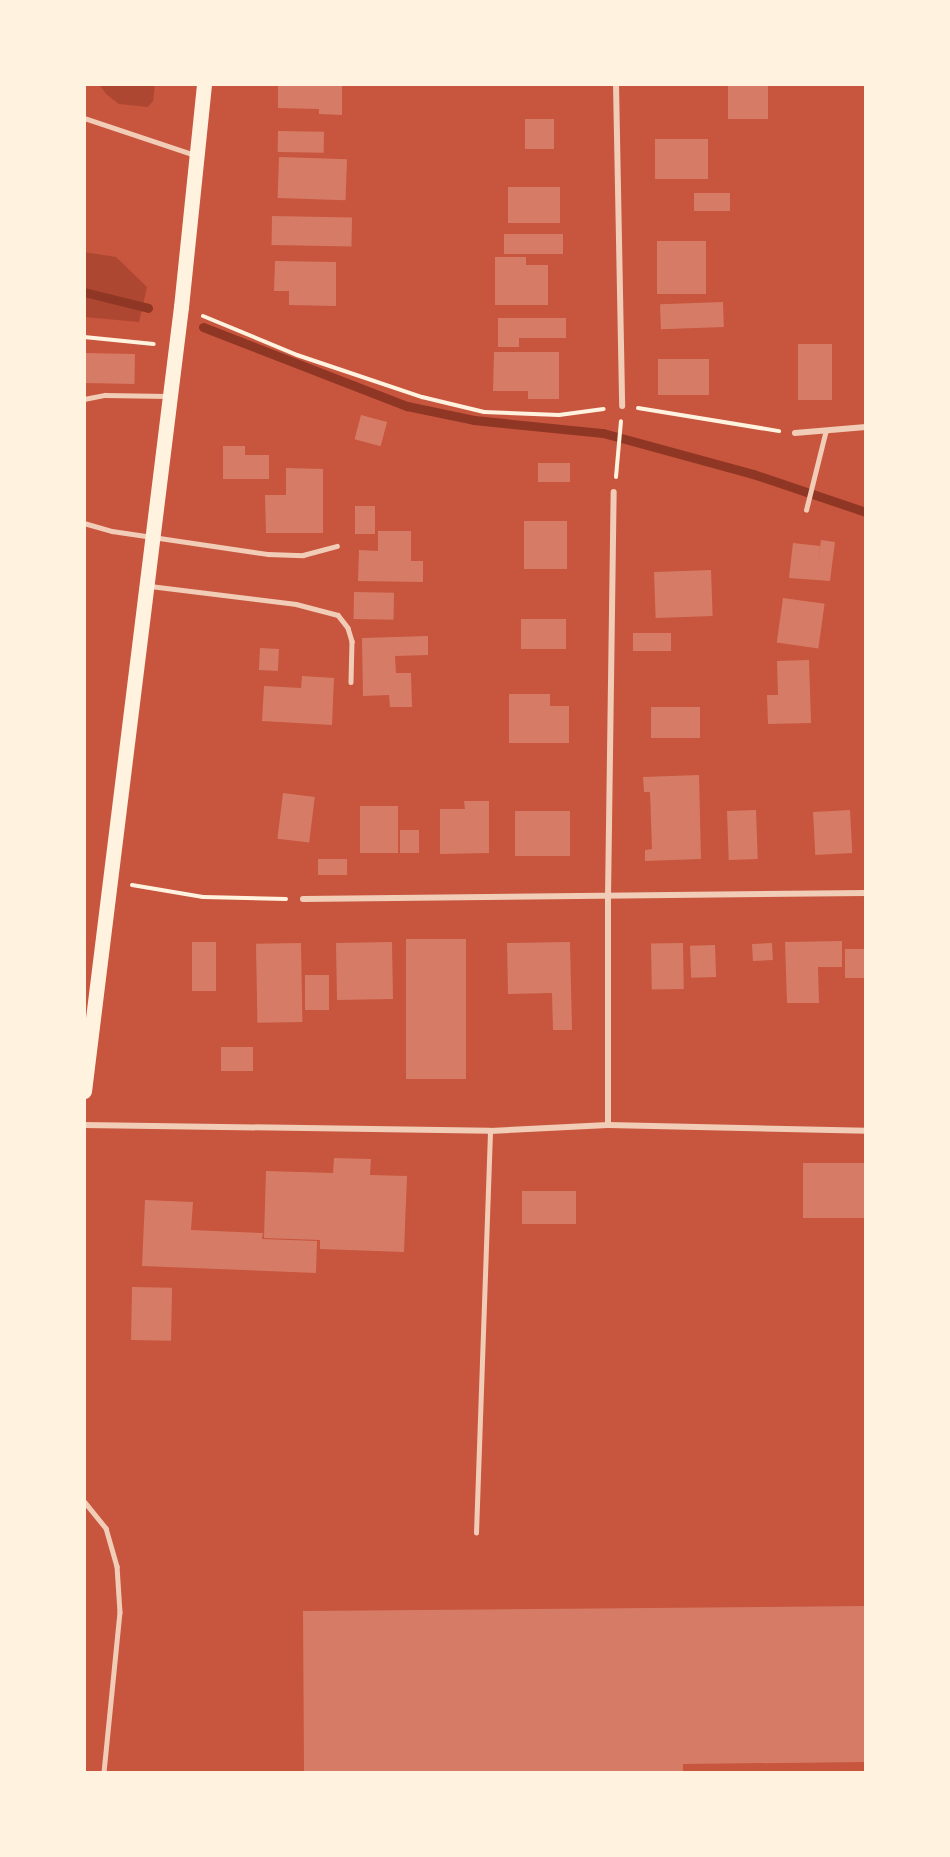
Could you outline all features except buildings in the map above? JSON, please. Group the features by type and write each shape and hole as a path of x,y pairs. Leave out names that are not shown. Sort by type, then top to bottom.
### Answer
{"main road":[{"path":"84,1091 181,307 204,84"}],"street":[{"path":"616,84 622,406"},
{"path":"795,433 866,427"},
{"path":"608,1125 608,897 614,492"},
{"path":"303,899 866,893"},
{"path":"84,1125 490,1131 608,1125 866,1131"}],"lane":[{"path":"84,118 195,155"},
{"path":"84,399 105,395 170,396"},
{"path":"806,510 826,430"},
{"path":"84,523 112,531 268,554 303,555 337,546"},
{"path":"147,585 296,604 338,615 348,628 352,641 351,682"},
{"path":"476,1533 490,1131"},
{"path":"84,1501 106,1528 117,1566 119,1589 120,1612 104,1773"}],"path":[{"path":"181,307 297,355 422,397 484,412 559,415 622,406 795,433"},
{"path":"84,337 176,346"},
{"path":"618,458 621,418"},
{"path":"111,882 203,897 303,899"}],"shaded area":[{"path":"99,84 155,84 153,101 148,107 119,104 106,94"},
{"path":"84,252 116,257 147,287 139,322 84,317"}],"waterway":[{"path":"84,292 148,308"},
{"path":"203,327 407,406 474,420 603,433 753,474 866,512"}]}
